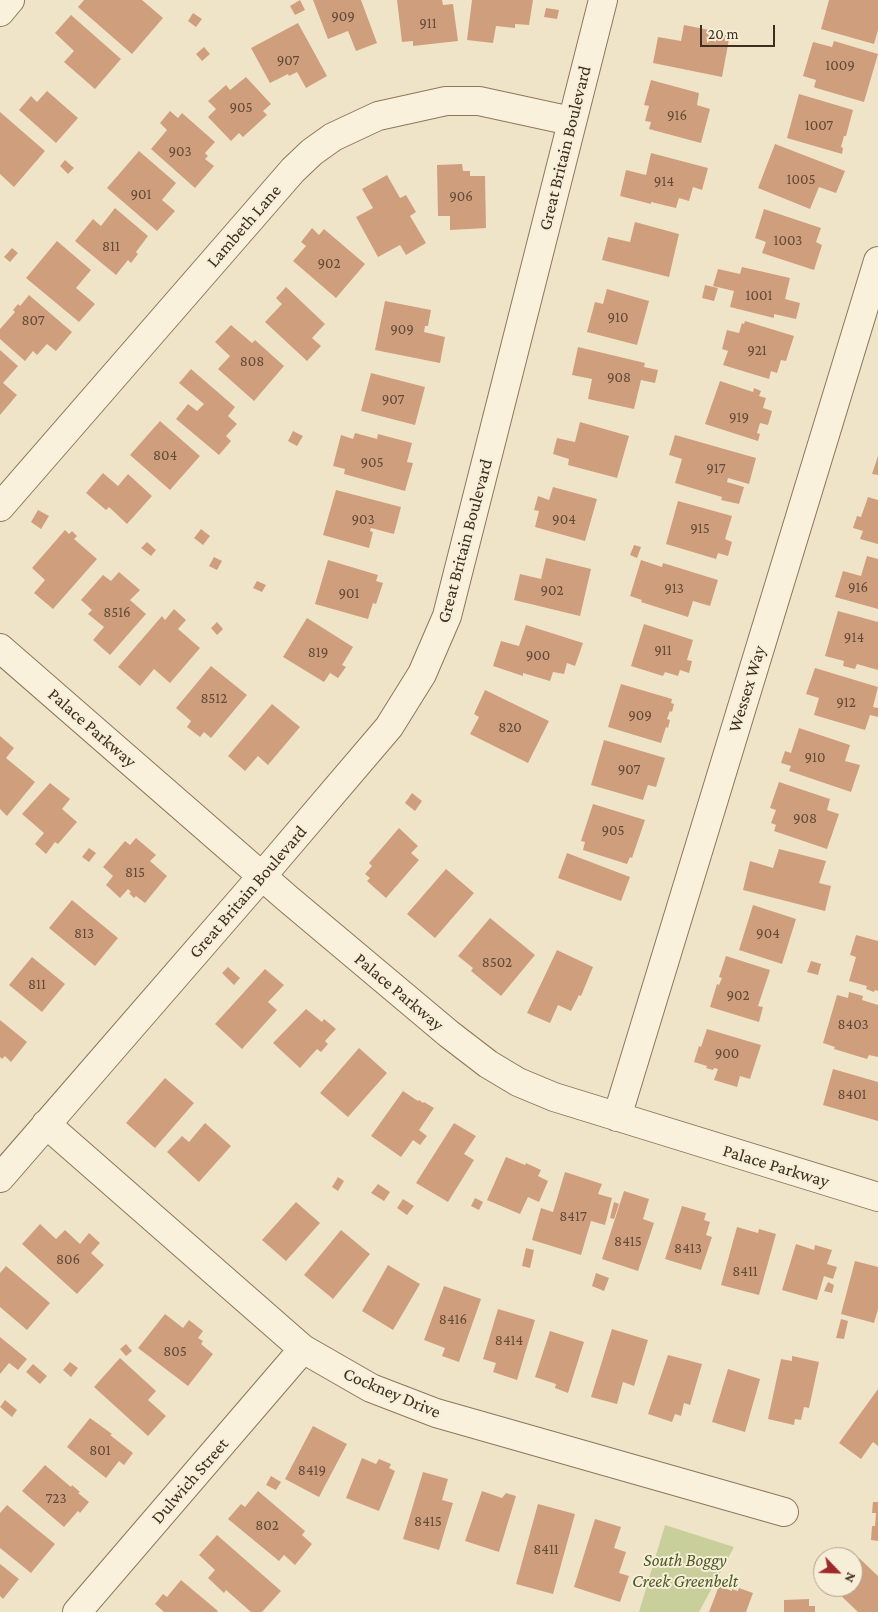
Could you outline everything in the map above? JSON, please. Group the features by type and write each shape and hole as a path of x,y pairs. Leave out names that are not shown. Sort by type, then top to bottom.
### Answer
{"street":[{"path":"0,12 10,0"},
{"name":"Great Britain Boulevard","path":"0,1178 389,727 422,674 447,616 603,0"},
{"name":"Lambeth Lane","path":"0,507 292,170 333,137 378,116 446,101 479,101 572,121"},
{"name":"Wessex Way","path":"617,1117 878,261"},
{"name":"Palace Parkway","path":"0,648 262,876 441,1028 488,1064 518,1082 554,1097 878,1197"},
{"name":"Cockney Drive","path":"46,1124 303,1349 371,1388 436,1413 784,1512"},
{"name":"Dulwich Street","path":"77,1612 303,1349"}],"green space":[{"name":"South Boggy Creek Greenbelt","path":"665,1525 734,1547 699,1612 639,1612"}],"building":[{"path":"84,0 142,0 163,18 132,54 78,7"},
{"path":"300,0 305,10 295,15 290,6"},
{"path":"313,0 361,0 377,43 356,51 348,31 328,39"},
{"path":"397,0 442,0 443,5 453,4 458,41 413,46 413,41 402,42"},
{"path":"472,0 533,0 529,25 515,24 515,28 496,26 493,43 467,40"},
{"path":"829,0 878,0 878,30 874,44 821,29"},
{"path":"546,8 559,10 557,19 544,17"},
{"path":"193,13 202,19 196,27 188,21"},
{"path":"71,15 121,59 95,89 64,62 74,51 55,33"},
{"path":"298,23 327,76 306,88 297,72 289,76 288,74 270,83 251,48"},
{"path":"684,25 730,34 722,77 653,63 658,37 681,41"},
{"path":"834,41 878,54 864,102 816,88 814,87 816,80 803,76 813,42 832,47"},
{"path":"204,47 210,54 202,61 196,54"},
{"path":"246,77 271,104 263,111 267,115 243,137 239,133 231,141 208,117 216,109 208,101 226,85 230,90"},
{"path":"651,80 699,93 697,105 710,109 701,143 649,129 651,122 645,121 649,106 644,105"},
{"path":"47,91 78,118 56,143 19,110 31,96 37,102"},
{"path":"799,94 853,110 841,147 843,148 842,154 787,138"},
{"path":"170,111 178,118 182,113 215,142 205,153 208,156 205,159 214,166 195,188 151,149 167,130 160,123"},
{"path":"0,112 45,151 14,187 0,174"},
{"path":"775,144 845,171 836,193 819,187 810,209 758,188"},
{"path":"139,151 176,183 162,200 175,211 157,231 107,188"},
{"path":"651,153 708,168 702,190 693,187 689,201 679,198 676,208 620,196 626,170 646,175"},
{"path":"65,160 74,168 68,174 60,166"},
{"path":"462,164 463,171 470,171 470,176 485,176 486,228 450,230 450,216 438,216 437,165"},
{"path":"387,175 400,198 406,195 416,212 410,216 426,243 406,255 400,245 378,257 356,217 373,208 362,189"},
{"path":"115,208 148,236 136,252 138,254 131,263 128,260 116,275 75,241 93,219 101,226"},
{"path":"764,209 821,228 816,242 822,245 814,270 762,253 766,242 755,238"},
{"path":"635,222 679,234 669,277 602,260 608,237 630,242"},
{"path":"312,228 319,235 324,229 365,264 336,298 293,261 306,246 301,242"},
{"path":"57,241 91,270 76,288 95,304 79,322 26,278"},
{"path":"12,248 18,253 10,262 4,257"},
{"path":"742,267 790,278 785,299 800,303 796,319 774,314 774,318 730,307 734,291 713,286 718,269 740,274"},
{"path":"705,285 718,288 714,301 702,298"},
{"path":"286,287 325,324 312,338 321,346 307,361 265,322 282,304 276,298"},
{"path":"607,289 649,301 637,345 587,332 595,302 603,304"},
{"path":"29,295 72,332 56,351 47,344 37,355 33,351 25,361 0,339 0,329 15,312 13,310 18,304 20,306"},
{"path":"385,301 431,310 428,326 425,326 424,332 445,337 440,363 375,350"},
{"path":"745,321 794,336 786,361 781,360 777,373 771,371 769,379 723,365 728,351 722,349 727,330 739,333 742,323 744,324"},
{"path":"231,325 252,343 255,340 284,366 254,401 218,369 230,356 215,342"},
{"path":"578,347 645,363 644,367 658,370 655,383 641,380 634,409 588,399 592,379 572,375"},
{"path":"0,350 18,366 3,383 17,395 0,415"},
{"path":"191,369 235,407 228,416 237,424 226,436 231,441 219,455 176,419 188,404 197,411 204,404 179,383"},
{"path":"371,373 425,387 415,425 361,411"},
{"path":"720,381 753,392 754,388 761,391 759,396 766,398 763,408 772,411 768,425 760,423 757,433 760,434 758,441 705,424"},
{"path":"160,421 200,456 170,490 130,455"},
{"path":"580,422 629,436 617,478 568,465 569,459 553,454 557,438 575,442"},
{"path":"293,431 303,436 297,446 288,441"},
{"path":"355,433 377,439 378,434 412,443 407,462 413,463 405,491 344,474 345,469 333,466 341,435 353,439"},
{"path":"675,435 756,458 749,484 728,478 727,482 744,487 739,504 721,500 722,497 675,483 682,459 669,455"},
{"path":"878,456 878,475 872,474"},
{"path":"103,473 118,486 128,474 152,496 127,524 109,507 106,510 86,493"},
{"path":"553,487 597,499 585,541 535,527 539,511 534,510 538,496 549,500"},
{"path":"336,490 401,507 394,534 371,528 370,531 373,532 369,548 323,535"},
{"path":"868,497 878,500 878,544 860,539 863,531 853,528 857,516 861,517"},
{"path":"678,501 732,516 725,539 732,542 728,556 718,553 716,559 666,544"},
{"path":"38,510 49,516 41,529 31,522"},
{"path":"201,529 210,536 203,545 194,538"},
{"path":"65,530 69,534 72,531 77,536 74,539 97,559 53,609 34,593 45,580 32,568"},
{"path":"147,542 156,550 151,556 141,548"},
{"path":"634,545 641,547 637,558 630,555"},
{"path":"867,556 878,559 878,609 835,597 843,571 861,576"},
{"path":"214,557 222,561 217,570 209,566"},
{"path":"546,558 591,569 580,616 514,600 520,574 541,579"},
{"path":"328,560 378,575 376,581 383,583 376,604 373,603 368,619 315,604"},
{"path":"641,560 662,567 663,563 718,580 710,606 693,601 688,617 641,602 642,600 630,596"},
{"path":"119,572 140,590 130,600 146,614 110,655 93,640 104,627 88,614 92,610 81,600 103,575 111,581"},
{"path":"257,581 266,585 262,592 253,588"},
{"path":"174,609 186,620 178,629 200,648 170,683 154,669 140,686 118,667 162,616 165,620"},
{"path":"838,611 878,622 878,670 857,664 855,669 843,666 844,661 825,656"},
{"path":"307,618 353,647 342,665 346,667 338,678 330,673 324,682 283,657"},
{"path":"217,622 223,629 217,635 211,628"},
{"path":"644,624 693,640 687,660 692,661 689,673 680,670 678,676 665,672 663,676 631,666"},
{"path":"526,625 583,643 575,666 567,663 564,674 553,672 550,681 523,673 523,676 493,666 501,641 519,646"},
{"path":"211,666 247,695 211,738 204,732 200,737 187,727 191,721 176,708"},
{"path":"815,668 878,687 873,707 878,708 878,717 870,715 865,730 814,715 819,698 806,694"},
{"path":"621,684 672,699 671,703 674,704 672,712 670,711 667,719 670,720 668,728 666,727 661,743 608,727"},
{"path":"485,690 549,721 528,763 470,734 479,717 474,714"},
{"path":"272,704 300,727 268,765 258,756 245,771 228,756"},
{"path":"799,728 850,745 845,761 860,765 851,792 789,771 791,766 781,763 785,751 791,753"},
{"path":"0,736 14,748 6,758 35,782 7,816 0,809"},
{"path":"604,740 665,758 656,787 648,785 643,800 591,785"},
{"path":"779,782 830,799 827,810 839,814 827,849 774,831 776,825 771,823 776,810 770,808"},
{"path":"50,783 70,799 62,809 77,822 58,844 55,842 46,854 35,844 44,833 22,814"},
{"path":"412,793 422,801 415,811 405,803"},
{"path":"593,804 645,820 632,858 630,857 627,864 583,850 585,842 581,841"},
{"path":"399,828 418,846 411,853 419,860 386,898 367,881 370,878 365,874 372,866 369,863"},
{"path":"136,838 156,855 150,861 167,876 145,903 136,896 134,898 128,889 120,898 106,885 113,876 103,867 125,841 130,845"},
{"path":"89,848 96,853 89,862 82,857"},
{"path":"779,849 826,861 819,883 831,886 825,911 743,890 750,861 773,868"},
{"path":"567,853 630,877 621,901 558,878"},
{"path":"446,869 474,893 435,938 407,914"},
{"path":"72,900 118,938 95,966 49,928"},
{"path":"753,905 796,919 782,964 739,950"},
{"path":"490,918 535,955 501,996 471,971 473,968 458,956"},
{"path":"856,935 878,941 878,991 875,990 874,992 866,989 867,986 849,981 856,957 850,955"},
{"path":"557,950 593,967 581,996 579,995 571,1011 558,1005 550,1023 527,1013"},
{"path":"726,956 770,970 758,1006 763,1007 759,1022 710,1007 717,984 719,985 722,978 719,977"},
{"path":"32,957 65,984 42,1012 9,985"},
{"path":"811,961 821,964 818,975 807,972"},
{"path":"228,967 240,978 234,985 222,973"},
{"path":"265,969 284,985 268,1002 277,1010 242,1049 215,1024"},
{"path":"849,992 863,996 862,1000 878,1005 878,1057 869,1055 867,1059 834,1049 835,1047 823,1043 837,995 848,998"},
{"path":"306,1009 322,1022 324,1019 336,1029 325,1041 328,1044 321,1052 317,1049 300,1068 273,1043"},
{"path":"0,1020 27,1042 11,1062 5,1056 2,1059 0,1057"},
{"path":"707,1029 761,1045 750,1079 740,1076 737,1087 714,1080 718,1069 706,1068 707,1066 694,1062"},
{"path":"359,1048 387,1073 348,1117 320,1093"},
{"path":"833,1069 878,1082 878,1121 823,1105"},
{"path":"165,1078 194,1103 155,1148 126,1123"},
{"path":"403,1091 418,1101 434,1108 419,1130 427,1136 420,1145 413,1140 401,1157 371,1136"},
{"path":"205,1123 231,1146 199,1182 167,1152 182,1136 189,1142"},
{"path":"454,1123 476,1136 464,1154 474,1160 448,1202 416,1183"},
{"path":"506,1157 541,1170 538,1176 548,1181 539,1202 528,1197 520,1214 487,1200"},
{"path":"565,1172 602,1184 598,1194 612,1198 605,1225 591,1221 581,1255 532,1240 541,1208 553,1212"},
{"path":"338,1177 344,1181 338,1191 332,1187"},
{"path":"378,1184 390,1192 384,1201 371,1193"},
{"path":"624,1191 649,1199 643,1219 654,1223 638,1271 602,1259"},
{"path":"475,1198 483,1202 479,1210 471,1206"},
{"path":"403,1199 414,1206 407,1215 397,1208"},
{"path":"296,1202 320,1223 286,1261 262,1240"},
{"path":"614,1202 619,1204 614,1219 610,1218"},
{"path":"682,1206 706,1213 704,1220 710,1222 706,1235 712,1237 701,1270 665,1259"},
{"path":"40,1224 56,1239 65,1230 80,1244 89,1233 100,1243 91,1253 104,1265 77,1294 22,1244"},
{"path":"737,1227 758,1233 759,1229 776,1234 759,1295 721,1285"},
{"path":"341,1230 370,1254 333,1299 304,1275"},
{"path":"796,1244 814,1250 815,1245 832,1250 827,1264 837,1267 833,1279 824,1276 817,1300 782,1290"},
{"path":"526,1248 534,1250 530,1268 522,1266"},
{"path":"855,1261 878,1267 878,1309 874,1323 841,1314"},
{"path":"388,1265 420,1284 393,1330 362,1311"},
{"path":"6,1266 50,1303 27,1330 0,1307 0,1273"},
{"path":"596,1273 609,1278 604,1291 592,1286"},
{"path":"828,1282 834,1285 832,1293 824,1291"},
{"path":"444,1286 481,1299 459,1362 442,1356 445,1348 424,1340"},
{"path":"498,1309 535,1320 517,1380 493,1372 496,1363 483,1359"},
{"path":"165,1314 183,1328 189,1320 203,1331 198,1338 203,1341 201,1344 213,1354 188,1386 138,1348"},
{"path":"841,1319 848,1321 844,1339 836,1338"},
{"path":"612,1329 648,1340 634,1386 623,1382 617,1404 591,1397"},
{"path":"550,1331 584,1342 568,1393 555,1388 556,1384 535,1377"},
{"path":"0,1337 27,1359 18,1370 9,1363 0,1374"},
{"path":"126,1344 132,1351 126,1356 120,1349"},
{"path":"668,1355 702,1364 690,1405 684,1403 681,1416 675,1414 672,1422 648,1414"},
{"path":"792,1356 819,1362 809,1408 804,1407 801,1420 795,1419 794,1425 768,1419 781,1359 792,1361"},
{"path":"120,1358 156,1391 148,1400 166,1416 148,1436 94,1387"},
{"path":"70,1362 78,1368 71,1377 63,1370"},
{"path":"33,1364 47,1376 40,1384 26,1372"},
{"path":"728,1369 760,1379 745,1432 712,1422"},
{"path":"878,1389 878,1446 873,1442 861,1459 839,1443"},
{"path":"5,1400 17,1410 12,1417 0,1407"},
{"path":"90,1418 133,1453 124,1465 119,1461 106,1478 67,1447"},
{"path":"313,1426 347,1444 319,1497 285,1479"},
{"path":"362,1458 376,1464 379,1459 391,1464 389,1468 395,1471 379,1511 346,1498"},
{"path":"45,1465 71,1487 72,1485 89,1502 64,1527 22,1491"},
{"path":"423,1472 448,1479 442,1500 453,1503 439,1550 403,1539"},
{"path":"271,1476 281,1482 276,1490 266,1485"},
{"path":"258,1491 305,1531 302,1535 312,1544 295,1565 284,1555 279,1561 228,1519 241,1504 245,1507"},
{"path":"482,1491 502,1498 506,1493 516,1496 499,1552 465,1541"},
{"path":"873,1502 878,1502 878,1541 871,1540 872,1526 875,1526 876,1513 872,1513"},
{"path":"538,1504 575,1514 553,1594 516,1584"},
{"path":"7,1505 55,1544 31,1573 0,1548 0,1513"},
{"path":"595,1519 621,1527 614,1548 626,1552 619,1573 629,1576 620,1602 574,1587"},
{"path":"217,1535 281,1591 262,1612 251,1612 226,1590 224,1593 208,1578 215,1570 199,1555"},
{"path":"863,1562 878,1576 878,1612 858,1612 842,1597 863,1597"},
{"path":"0,1564 19,1579 3,1599 0,1596"},
{"path":"181,1580 218,1611 164,1612 155,1604 163,1594 167,1597"},
{"path":"719,1586 732,1591 732,1589 738,1591 739,1588 753,1593 746,1612 709,1612"},
{"path":"809,1599 809,1606 815,1606 815,1612 784,1612 784,1600"}]}
